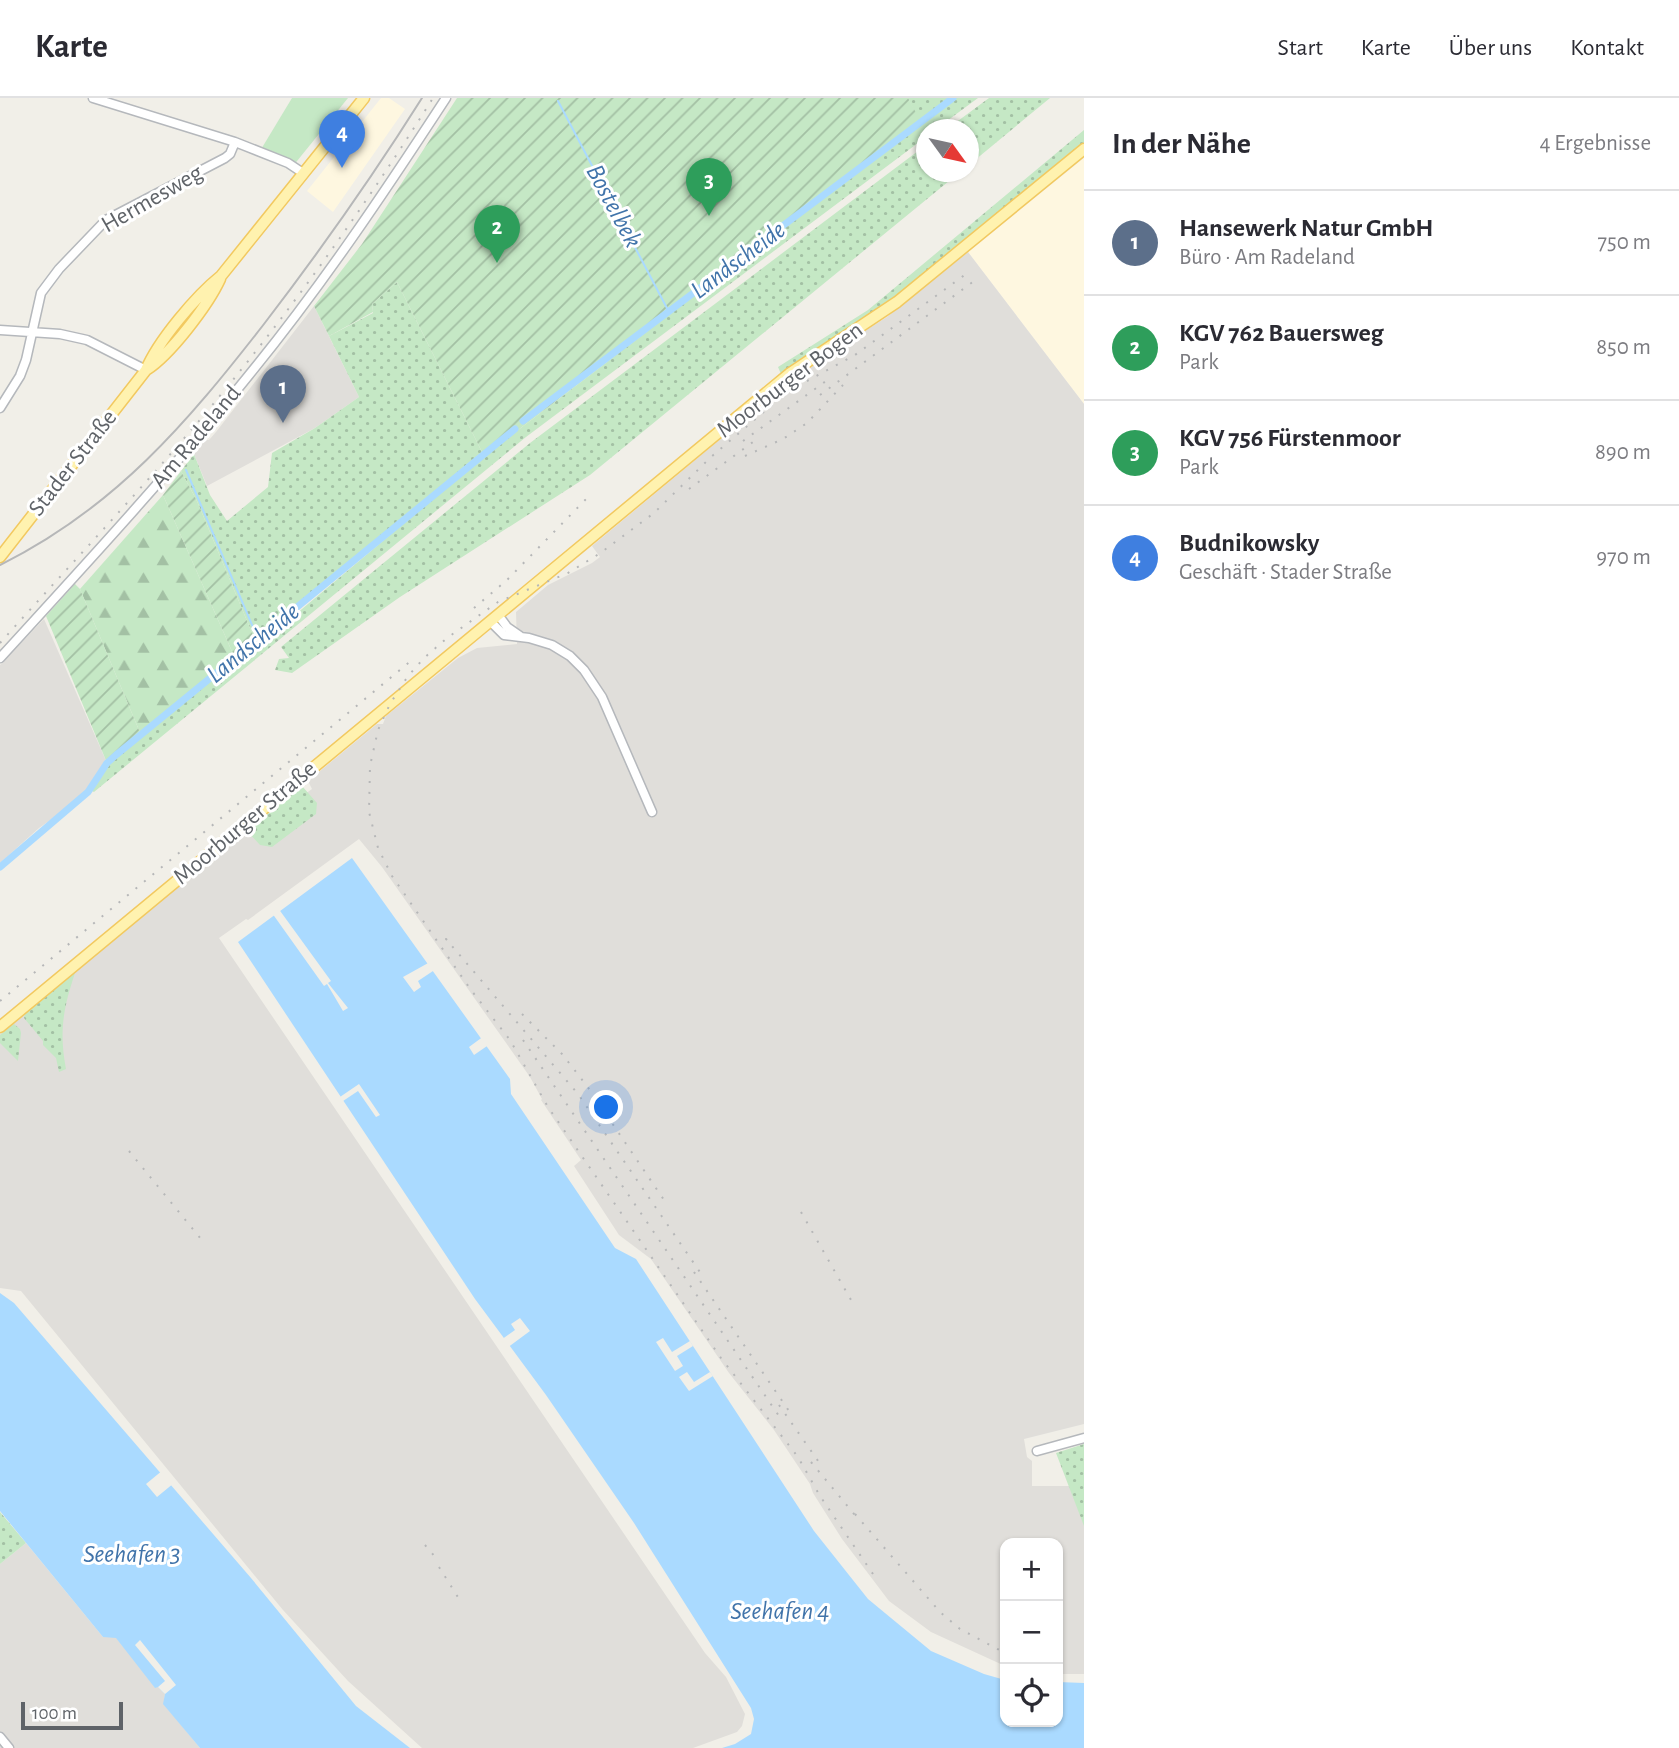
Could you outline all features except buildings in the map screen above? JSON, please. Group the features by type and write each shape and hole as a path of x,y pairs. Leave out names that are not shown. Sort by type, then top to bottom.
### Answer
{"main road":[{"name":"Stader Straße","path":"0,557 146,370 159,362 213,293 221,276 364,98"},
{"name":"Moorburger Bogen","path":"495,619 789,374 897,302 1084,149"},
{"name":"Moorburger Straße","path":"0,1027 495,619"}],"street":[{"path":"93,98 235,142 289,163 303,173"},
{"name":"Am Radeland","path":"0,658 131,513 250,374 358,229 446,98"},
{"name":"Hermesweg","path":"0,408 20,376 45,286 100,226 225,158 230,154 235,142"},
{"path":"0,330 61,334 87,340 146,370"},
{"path":"495,619 504,635 537,640 563,652 584,670 596,685 652,812"},
{"path":"1037,1451 1084,1437"},
{"path":"0,1737 9,1748"}],"shaded area":[{"path":"381,98 389,98 405,109 333,212 307,191"},
{"path":"1084,158 1084,404 968,252"},
{"path":"968,252 1084,404 1084,1424 1024,1439 1027,1457 1032,1461 1032,1486 1073,1486 1084,1512 1084,1674 1063,1674 1063,1538 1000,1538 1000,1664 931,1632 889,1601 842,1539 774,1430 729,1373 651,1259 619,1235 574,1166 581,1160 541,1100 530,1077 382,867 359,839 219,938 705,1653 726,1677 745,1714 742,1726 737,1732 693,1748 422,1748 348,1681 283,1610 21,1291 0,1288 0,1034 208,862 214,862 213,859 295,792 299,790 305,794 312,789 308,781 377,724 383,724 386,716 458,658 477,648 517,644 516,612 548,585 600,557 592,546 802,371 887,317"},
{"path":"314,306 359,397 315,428 207,486 194,454 205,440 209,440 216,432"},
{"path":"44,619 107,763 92,791 39,828 0,863 0,665"},
{"path":"26,1543 103,1637 116,1637 155,1687 165,1694 164,1704 200,1748 0,1748 0,1564"}],"green space":[{"path":"292,98 348,98 293,166 260,151"},
{"path":"457,98 908,98 919,119 916,119 916,126 484,456 397,282 372,304 373,312 329,336 314,306 362,244"},
{"path":"908,98 978,98 950,119 918,119"},
{"path":"989,98 1050,98 979,157 979,119 961,119"},
{"path":"916,126 916,144 526,437 92,791 107,763 234,656 264,641 484,456"},
{"path":"1084,130 1084,143 901,292 781,374 778,367 868,310"},
{"path":"916,153 916,182 948,182 590,475 400,597 292,673 275,670 279,659 289,658 281,647 530,443"},
{"path":"397,282 482,452 255,640 197,501 181,471 194,454 210,495 227,521 268,487 272,453 315,428 359,397 329,336 373,313 372,304"},
{"path":"181,471 197,501 255,640 234,656 163,495"},
{"path":"163,495 234,656 141,735 80,589"},
{"path":"75,584 80,589 141,735 107,763 46,616"},
{"path":"302,786 317,803 316,814 272,847 260,845 247,831"},
{"path":"75,973 63,1021 66,1069 59,1072 56,1058 24,1018 25,1013"},
{"path":"14,1024 21,1033 18,1061 0,1043 0,1035"},
{"path":"1084,1444 1084,1526 1056,1453"},
{"path":"0,1512 26,1543 0,1564"}],"water":[{"name":"Seehafen 4","path":"352,858 510,1079 511,1094 615,1248 636,1259 814,1531 868,1599 931,1651 1000,1679 1000,1727 1063,1727 1063,1682 1084,1683 1084,1748 722,1748 751,1734 754,1719 751,1708 634,1523 546,1395 475,1299 238,942"},
{"name":"Seehafen 3","path":"0,1293 14,1303 251,1578 356,1706 410,1748 200,1748 163,1704 165,1694 158,1687 155,1688 116,1638 103,1637 0,1511"}],"pier":[{"path":"278,908 348,1008 343,1011 327,984 324,986 272,913"},
{"path":"430,962 436,969 418,981 421,987 414,992 403,977"},
{"path":"484,1036 490,1044 474,1055 469,1047"},
{"path":"359,1084 380,1115 376,1117 358,1091 340,1103 337,1099"},
{"path":"520,1318 530,1331 507,1348 501,1340 515,1330 511,1324"},
{"path":"663,1338 672,1352 690,1341 693,1346 677,1356 683,1366 675,1371 656,1342"},
{"path":"687,1372 694,1382 710,1372 713,1376 689,1391 679,1377"},
{"path":"163,1470 174,1483 157,1497 146,1484"},
{"path":"140,1640 176,1685 165,1694 158,1687 165,1681 135,1645"}],"waterway":[{"name":"Landscheide","path":"523,421 953,98"},
{"name":"Bostelbek","path":"558,101 669,312"},
{"name":"Landscheide","path":"0,867 88,792 107,763 116,755 515,429"},
{"path":"186,470 258,639"}],"tram line":[{"path":"0,565 79,517 114,490 177,429 264,324 305,269 422,98"}],"railway":[{"path":"0,643 158,468 239,372 326,257 433,98"},
{"path":"873,1574 820,1496 798,1457 721,1358 548,1107 510,1040 471,990 392,876 378,848 369,812 370,766 378,730 390,704 408,676 447,638 498,602 568,573 599,554 654,513 711,457 787,392 855,355 966,274"},
{"path":"820,395 974,281"},
{"path":"743,441 826,381"},
{"path":"745,456 783,439 807,423 843,385"},
{"path":"689,489 757,439"},
{"path":"474,608 507,580 590,495"},
{"path":"0,1001 412,660"},
{"path":"447,940 578,1094 704,1278"},
{"path":"522,1014 562,1054 587,1086 664,1200"},
{"path":"523,1040 779,1416"},
{"path":"129,1151 205,1244"},
{"path":"801,1212 851,1300"},
{"path":"694,1272 789,1411"},
{"path":"779,1405 823,1468"},
{"path":"811,1462 859,1520"},
{"path":"855,1514 940,1612 960,1629 1000,1650"},
{"path":"425,1545 436,1558"},
{"path":"439,1567 461,1602"}],"place":[{"name":"Budnikowsky","path":"342,168"},
{"name":"KGV 756 Fürstenmoor","path":"709,216"},
{"name":"KGV 762 Bauersweg","path":"497,263"},
{"name":"Hansewerk Natur GmbH","path":"283,423"}]}
